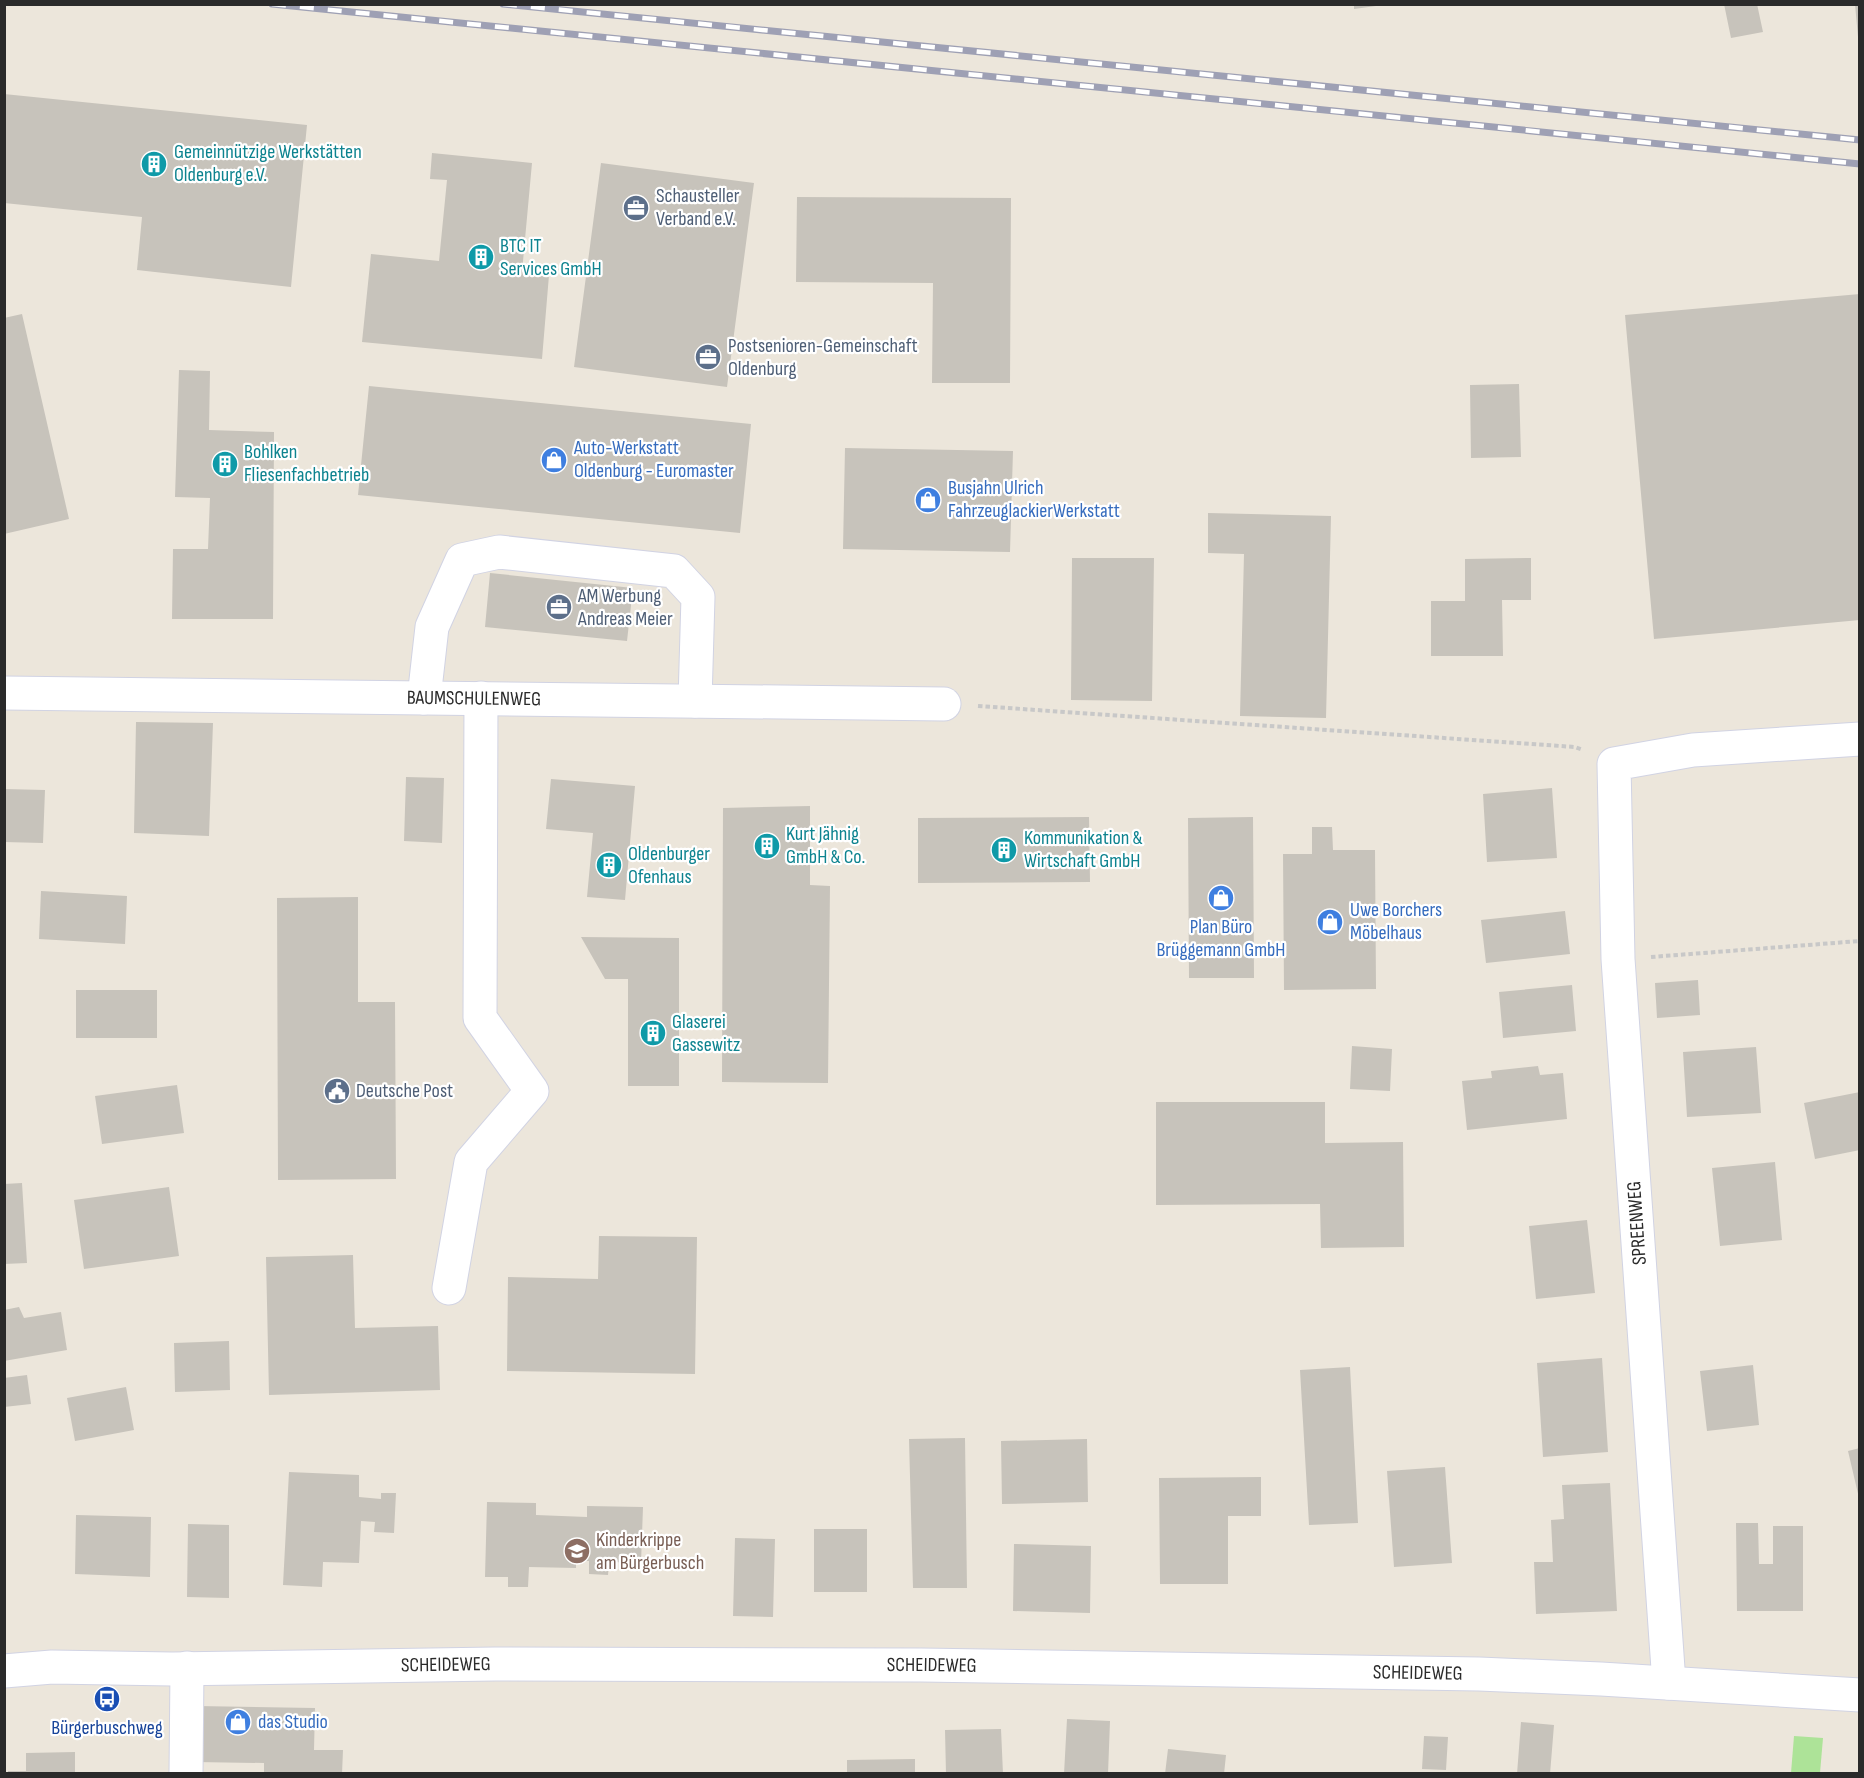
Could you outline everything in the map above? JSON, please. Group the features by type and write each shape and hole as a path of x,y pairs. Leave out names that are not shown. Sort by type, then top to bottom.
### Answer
{"street":[{"path":"424,698 432,627 462,560 499,552 674,571 698,597 695,701"},
{"name":"BAUMSCHULENWEG","path":"4,693 944,704"},
{"path":"448,1288 471,1162 531,1091 480,1018 481,698"},
{"path":"1614,764 1693,750 1860,739"},
{"name":"SPREENWEG","path":"1614,764 1618,959 1669,1683"},
{"name":"SCHEIDEWEG","path":"4,1671 52,1667 187,1668 495,1664 921,1665 1479,1674 1860,1695"},
{"path":"186,1773 187,1668"}],"path":[{"path":"944,704 1575,747 1614,764"},
{"path":"1618,959 1860,941"}],"green space":[{"path":"1794,1736 1823,1738 1820,1773 1791,1773"}],"building":[{"path":"1354,4 1376,4 1376,6 1354,9"},
{"path":"1724,4 1757,4 1763,32 1731,38"},
{"path":"1855,4 1860,4 1860,37 1858,37"},
{"name":"Gemeinnützige Werkstätten Oldenburg e.V.","path":"4,94 307,125 291,287 137,270 142,217 4,203"},
{"name":"BTC IT Services GmbH","path":"432,153 532,163 522,272 549,275 542,359 362,342 371,254 439,261 447,180 430,179"},
{"path":"601,163 754,183 727,387 574,367"},
{"path":"797,197 1011,198 1010,383 932,383 933,283 796,282"},
{"path":"1860,294 1860,620 1654,639 1625,315"},
{"path":"22,314 69,519 4,534 4,318"},
{"name":"Bohlken Fliesenfachbetrieb","path":"179,370 210,371 209,430 274,432 273,619 172,619 173,549 208,549 210,498 175,497"},
{"path":"1519,384 1521,457 1471,458 1470,385"},
{"name":"Auto-Werkstatt Oldenburg - Euromaster","path":"369,386 751,424 740,533 358,495"},
{"name":"Busjahn Ulrich FahrzeuglackierWerkstatt","path":"845,448 1013,451 1010,552 843,549"},
{"path":"1208,513 1331,516 1326,718 1240,716 1244,554 1208,553"},
{"path":"1072,558 1154,558 1152,701 1071,700"},
{"path":"1531,558 1531,600 1502,600 1503,656 1431,656 1431,601 1465,601 1465,559"},
{"name":"AM Werbung Andreas Meier","path":"490,573 633,588 627,641 485,627"},
{"path":"136,722 213,723 209,836 134,833"},
{"path":"406,777 444,778 442,843 404,841"},
{"name":"Oldenburger Ofenhaus","path":"551,779 635,786 625,900 587,897 593,833 546,829"},
{"path":"1552,788 1557,858 1487,862 1483,794"},
{"path":"4,789 45,790 43,843 4,842"},
{"path":"810,806 810,885 830,886 828,1083 722,1082 723,808"},
{"name":"Kommunikation & Wirtschaft GmbH","path":"1089,817 1090,882 918,883 918,818"},
{"name":"Plan Büro Brüggemann GmbH","path":"1253,817 1254,978 1189,978 1188,818"},
{"name":"Uwe Borchers Möbelhaus","path":"1312,827 1332,827 1333,850 1375,850 1376,989 1284,990 1283,854 1312,854"},
{"path":"41,891 127,896 125,944 39,939"},
{"name":"Deutsche Post","path":"358,897 358,1002 395,1002 396,1179 278,1180 277,898"},
{"path":"1565,911 1570,954 1486,963 1481,920"},
{"name":"Glaserei Gassewitz","path":"581,937 679,938 679,1086 628,1086 628,979 605,979"},
{"path":"1698,980 1700,1015 1657,1018 1655,983"},
{"path":"1572,985 1576,1031 1503,1038 1499,992"},
{"path":"76,990 157,990 157,1038 76,1038"},
{"path":"1352,1046 1392,1049 1390,1091 1350,1089"},
{"path":"1756,1047 1761,1113 1687,1117 1683,1052"},
{"path":"1538,1066 1540,1075 1563,1073 1567,1119 1467,1130 1462,1081 1492,1078 1491,1071"},
{"path":"177,1085 184,1133 102,1144 95,1096"},
{"path":"1860,1092 1860,1150 1815,1159 1804,1103"},
{"path":"1156,1102 1325,1102 1325,1143 1403,1142 1404,1247 1321,1248 1320,1204 1156,1205"},
{"path":"1775,1162 1782,1240 1720,1246 1712,1168"},
{"path":"22,1183 27,1263 4,1264 4,1184"},
{"path":"169,1187 179,1256 84,1269 74,1200"},
{"path":"1587,1220 1595,1293 1536,1299 1529,1226"},
{"path":"599,1236 697,1237 695,1374 507,1371 508,1277 598,1279"},
{"path":"353,1255 355,1328 438,1326 440,1390 269,1395 266,1257"},
{"path":"19,1307 24,1318 61,1312 67,1350 4,1361 4,1310"},
{"path":"229,1341 230,1390 175,1392 174,1343"},
{"path":"1602,1358 1608,1452 1543,1457 1537,1363"},
{"path":"1753,1365 1759,1425 1707,1431 1700,1371"},
{"path":"1350,1367 1358,1523 1309,1525 1300,1370"},
{"path":"27,1375 31,1404 4,1407 4,1378"},
{"path":"126,1387 134,1430 75,1441 67,1398"},
{"path":"965,1438 967,1588 913,1588 909,1439"},
{"path":"1087,1439 1088,1502 1002,1504 1001,1441"},
{"path":"1860,1448 1860,1498 1859,1498 1848,1451"},
{"path":"1445,1467 1452,1563 1394,1567 1387,1471"},
{"path":"289,1472 359,1475 359,1497 381,1499 381,1493 396,1493 394,1533 374,1532 375,1522 361,1521 359,1563 323,1562 322,1587 283,1585"},
{"path":"1261,1477 1261,1516 1228,1516 1228,1584 1160,1584 1159,1478"},
{"path":"1610,1483 1617,1611 1536,1614 1534,1562 1553,1562 1551,1520 1564,1519 1562,1485"},
{"path":"487,1502 536,1503 536,1515 587,1517 587,1506 643,1507 641,1563 609,1562 608,1575 589,1574 589,1561 576,1561 576,1568 529,1567 528,1587 508,1587 508,1577 485,1577"},
{"path":"76,1515 151,1517 150,1577 75,1574"},
{"path":"1736,1523 1758,1523 1759,1564 1773,1564 1773,1526 1803,1526 1803,1611 1737,1611"},
{"path":"188,1524 229,1525 229,1598 187,1597"},
{"path":"814,1529 867,1529 867,1592 814,1592"},
{"path":"735,1538 775,1539 773,1617 733,1616"},
{"path":"1014,1544 1091,1546 1090,1613 1013,1611"},
{"path":"196,1706 315,1708 314,1750 343,1750 342,1774 264,1774 264,1763 195,1762"},
{"path":"1067,1719 1110,1721 1108,1774 1064,1774"},
{"path":"1521,1722 1554,1725 1550,1774 1517,1774"},
{"path":"1001,1729 1003,1774 946,1774 945,1730"},
{"path":"1424,1736 1448,1737 1446,1770 1422,1769"},
{"path":"1168,1749 1226,1755 1224,1774 1165,1774"},
{"path":"75,1752 75,1774 8,1774 8,1771 26,1771 26,1753"},
{"path":"915,1759 915,1774 847,1774 847,1760"}],"railway":[{"path":"272,4 1860,164"},
{"path":"503,4 1860,140"}],"place":[{"name":"Gemeinnützige Werkstätten Oldenburg e.V.","path":"154,164"},
{"name":"Schausteller Verband e.V.","path":"636,208"},
{"name":"BTC IT Services GmbH","path":"481,257"},
{"name":"Postsenioren-Gemeinschaft Oldenburg","path":"708,357"},
{"name":"Auto-Werkstatt Oldenburg - Euromaster","path":"554,460"},
{"name":"Bohlken Fliesenfachbetrieb","path":"225,464"},
{"name":"Busjahn Ulrich FahrzeuglackierWerkstatt","path":"928,500"},
{"name":"AM Werbung Andreas Meier","path":"559,607"},
{"name":"Kurt Jähnig GmbH & Co.","path":"767,846"},
{"name":"Kommunikation & Wirtschaft GmbH","path":"1004,850"},
{"name":"Oldenburger Ofenhaus","path":"609,865"},
{"name":"Plan Büro Brüggemann GmbH","path":"1221,898"},
{"name":"Uwe Borchers Möbelhaus","path":"1330,922"},
{"name":"Glaserei Gassewitz","path":"653,1033"},
{"name":"Deutsche Post","path":"337,1091"},
{"name":"Kinderkrippe am Bürgerbusch","path":"577,1551"},
{"name":"Bürgerbuschweg","path":"107,1699"},
{"name":"das Studio","path":"238,1722"}]}
